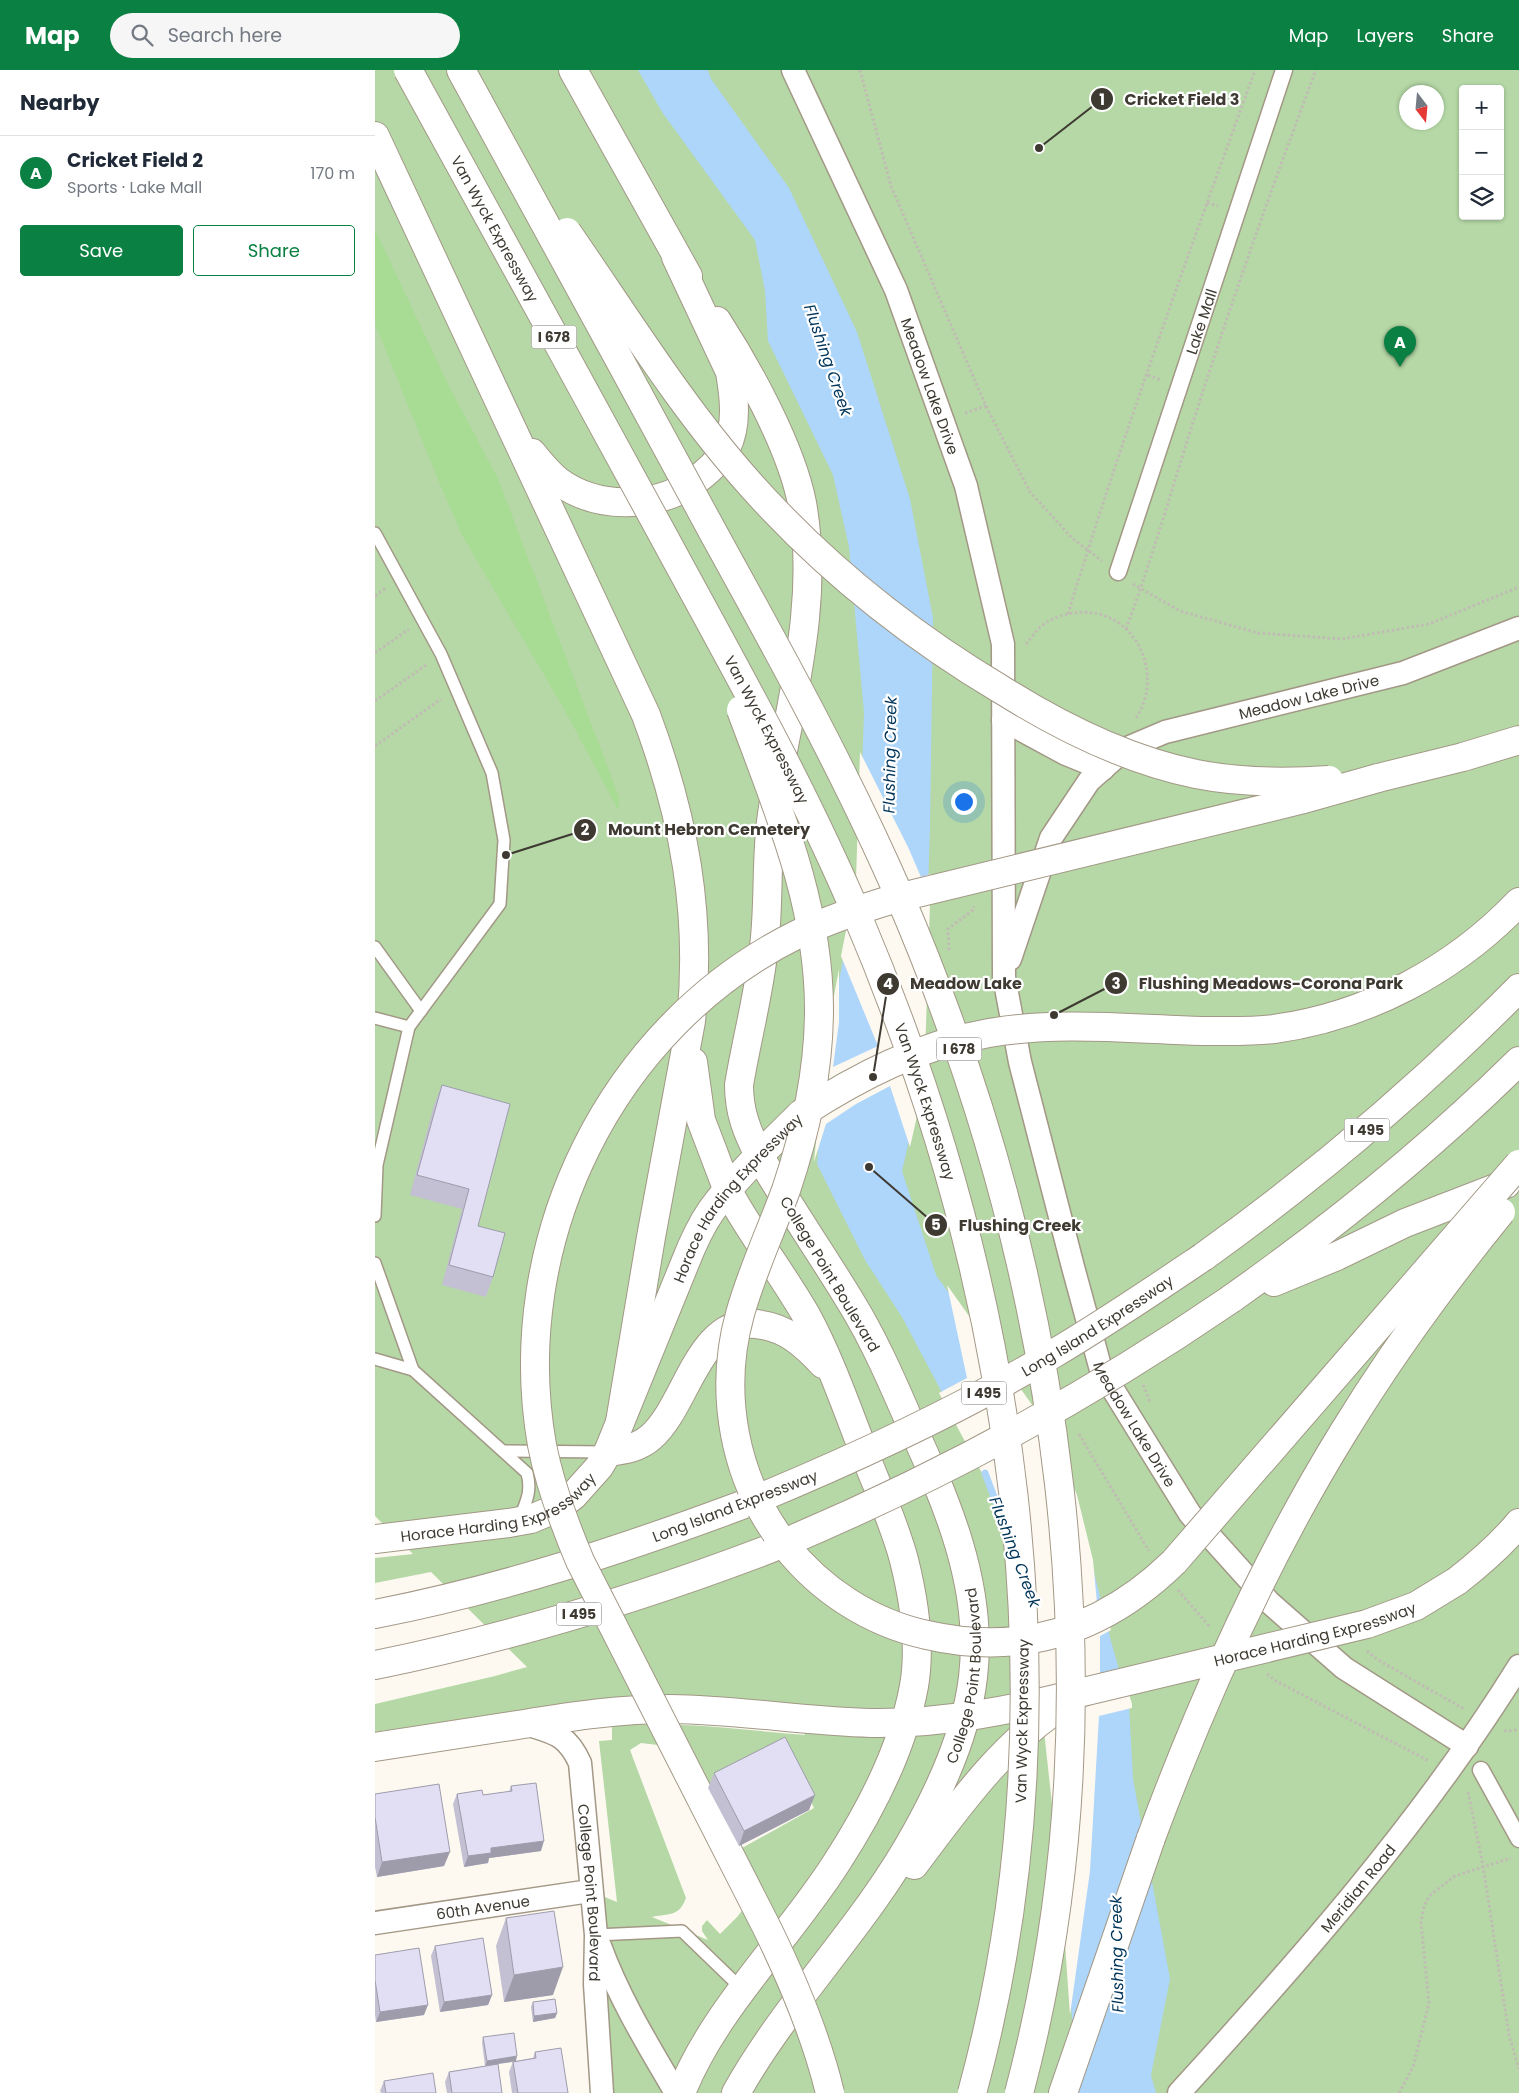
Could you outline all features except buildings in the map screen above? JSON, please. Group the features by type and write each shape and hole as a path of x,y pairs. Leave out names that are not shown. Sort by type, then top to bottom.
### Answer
{"main road":[{"name":"Van Wyck Expressway","path":"408,70 700,604 766,727 831,856 899,1020 929,1104 964,1230 979,1293 1003,1414 1017,1517 1023,1601 1024,1728 1021,1810 1007,1934 992,2010 971,2093"},
{"name":"I 678","path":"461,70 741,582 849,789 898,894 939,995 972,1090 991,1154 1025,1283 1049,1406 1063,1512 1069,1599 1070,1730 1061,1871 1047,1973 1019,2093"},
{"path":"489,378 529,450 559,481 579,492 619,502 642,502 664,497 684,488 702,476 716,462 727,448 732,430 733,393 730,372 724,356 676,257 573,70"},
{"path":"479,103 654,359 730,460 771,507 817,553 878,606 982,678 1051,719 1109,746 1166,766 1212,777 1262,783 1378,778"},
{"path":"375,136 639,700 669,780 683,837 692,900 695,958 691,1048 701,1120 728,1190 754,1236 807,1317 833,1374 893,1528 908,1580 915,1626 914,1685 905,1722 881,1782 849,1843 811,1900 743,1990 703,2049 681,2093"},
{"name":"College Point Boulevard","path":"676,257 729,340 772,423 794,474 806,532 807,590 803,636 771,816 765,938 739,1085 739,1104 743,1120 759,1155 873,1340 925,1455 956,1534 969,1581 973,1615 973,1678 965,1717 945,1777 916,1833 851,1933 763,2049 736,2093"},
{"path":"700,604 781,816 798,868 811,922 818,985 819,1015 816,1070 805,1128 786,1190 743,1303 735,1333 730,1380 733,1427 745,1473 773,1529 793,1556 805,1568 849,1603 872,1616 922,1634 947,1640 997,1643 1024,1641 1070,1630 1092,1622 1135,1596 1155,1580 1186,1548 1519,1164"},
{"path":"830,2093 817,2046 795,1986 580,1561 558,1506 549,1476 538,1417 536,1375 537,1320 547,1253 567,1187 585,1150 613,1100 632,1073 675,1024 711,991 738,971 798,935 864,908 897,898 1290,802 1463,757 1519,740"},
{"name":"Horace Harding Expressway","path":"375,1539 486,1527 518,1521 555,1510 573,1496 595,1472 608,1452 696,1237 711,1212 759,1155 801,1114 849,1084 896,1061 962,1039 989,1033 1052,1027 1202,1031 1274,1028 1342,1013 1375,1001 1431,974 1459,956 1519,902"},
{"name":"Long Island Expressway","path":"375,1614 459,1595 576,1564 750,1502 859,1455 1005,1382 1054,1354 1203,1257 1287,1196 1354,1142 1454,1052 1519,988"},
{"path":"621,1422 651,1237 691,1021"},
{"name":"I 495","path":"375,1665 485,1640 569,1617 690,1578 777,1546 887,1498 993,1445 1145,1357 1294,1255 1429,1146 1519,1061"},
{"path":"1231,1299 1337,1256 1405,1224 1519,1179"},
{"path":"1063,2093 1151,1838 1177,1769 1220,1666 1255,1593 1324,1464 1381,1374 1438,1292 1519,1190"},
{"path":"608,1452 636,1446 655,1434 670,1415 704,1353 714,1339 725,1330 738,1324 766,1325 785,1332 803,1344 833,1374"},
{"name":"Horace Harding Expressway","path":"1039,1713 1083,1692 1367,1624 1415,1606 1457,1580 1491,1554 1519,1523"},
{"path":"375,1747 591,1714 671,1709 853,1722 905,1722 1039,1713"},
{"path":"851,1933 879,1913 971,1790 1039,1713"}],"street":[{"name":"Meadow Lake Drive","path":"793,70 897,290 965,486 1003,644 1004,977 1020,1062 1101,1370 1189,1514 1270,1603 1344,1668 1467,1746"},
{"name":"Lake Mall","path":"1118,572 1284,70"},
{"name":"Meadow Lake Drive","path":"1004,977 1051,838 1089,781 1125,749 1165,732 1403,673 1519,628"},
{"path":"1003,720 1066,754 1103,768"},
{"name":"Meridian Road","path":"1179,2093 1243,2022 1381,1859 1467,1746 1519,1666"},
{"name":"College Point Boulevard","path":"525,1724 555,1734 568,1741 580,1763 596,1935 595,1984 602,2093"},
{"path":"1481,1770 1519,1838"},
{"name":"60th Avenue","path":"375,1923 591,1891"},
{"path":"596,1935 607,1965 631,2016 676,2093"}],"lane":[{"path":"375,533 441,654 492,773 504,840 500,904 409,1027 377,1165 375,1216"},
{"path":"375,947 421,1011"},
{"path":"375,1018 409,1027"},
{"path":"375,1263 413,1370"},
{"path":"375,1359 413,1370 527,1473 530,1486 518,1521"},
{"path":"503,1451 608,1452"},
{"path":"596,1935 682,1931 743,1990"}],"path":[{"path":"860,70 891,186 986,406 1030,492 1071,538 1087,551 1141,590 1180,610 1258,633 1342,639 1429,624 1519,587"},
{"path":"1068,614 1087,551 1255,70"},
{"path":"1126,629 1141,590 1202,393 1259,220 1316,70"},
{"path":"963,414 986,406"},
{"path":"1025,646 1039,628 1058,616 1079,611 1101,614 1121,624 1137,640 1146,660 1147,682 1143,707 1133,723"},
{"path":"375,653 422,620"},
{"path":"375,701 441,654"},
{"path":"375,746 455,688"},
{"path":"1499,1729 1506,1732 1519,1730"},
{"path":"1467,1786 1483,1866 1509,2035 1519,2069"},
{"path":"1399,2093 1413,2067 1429,2003 1421,1922 1424,1907 1429,1896 1439,1886 1455,1876 1519,1855"}],"green space":[{"path":"375,70 1519,70 1519,2093 602,2093 590,1891 617,1902 599,1741 612,1740 612,1726 636,1724 709,1726 805,1735 793,1706 564,1704 375,1732 375,1704 527,1667 431,1572 375,1583 375,1558 413,1554 375,1516","holes":["641,1743 683,1748 704,1788 772,1751 787,1750 814,1808 733,1853 756,1893 737,1917 720,1934 707,1920 702,1926 702,1931 708,1940 652,1917 677,1911 686,1898 630,1750"]},
{"path":"375,230 448,384 498,479 619,797 619,811 564,709 462,535 442,489 375,324"}],"water":[{"path":"638,70 708,70 711,79 789,188 857,332 910,499 933,618 930,827 922,1085 902,1171 936,1275 1048,1431 1075,1495 1129,1705 1133,1779 1170,1979 1151,2075 1156,2093 1077,2093 1063,1887 1031,1584 984,1472 902,1317 865,1260 817,1164 828,1039 858,880 864,713 849,547 833,475 768,341 765,291 755,240 662,112"}],"pier":[{"path":"860,752 921,877 931,874 924,1085 910,1147 890,1086 856,1104 826,1124 814,1162 826,1038 839,969 839,1022 833,1067 878,1046 841,956 856,880"},
{"path":"947,1285 1050,1430 1077,1495 1093,1560 1097,1603 1103,1601 1111,1630 1100,1636 1100,1673 1121,1668 1132,1704 1132,1708 1099,1716 1090,1871 1070,2015 1061,1887 1028,1584 982,1473 939,1393 967,1378"}],"waterway":[{"name":"Flushing Creek","path":"985,1473 1004,1524"}],"place":[{"name":"Cricket Field 3","path":"1039,148"},
{"name":"Cricket Field 2","path":"1400,367"},
{"name":"Mount Hebron Cemetery","path":"506,855"},
{"name":"Flushing Meadows-Corona Park","path":"1054,1015"},
{"name":"Meadow Lake","path":"873,1077"},
{"name":"Flushing Creek","path":"869,1167"}]}
